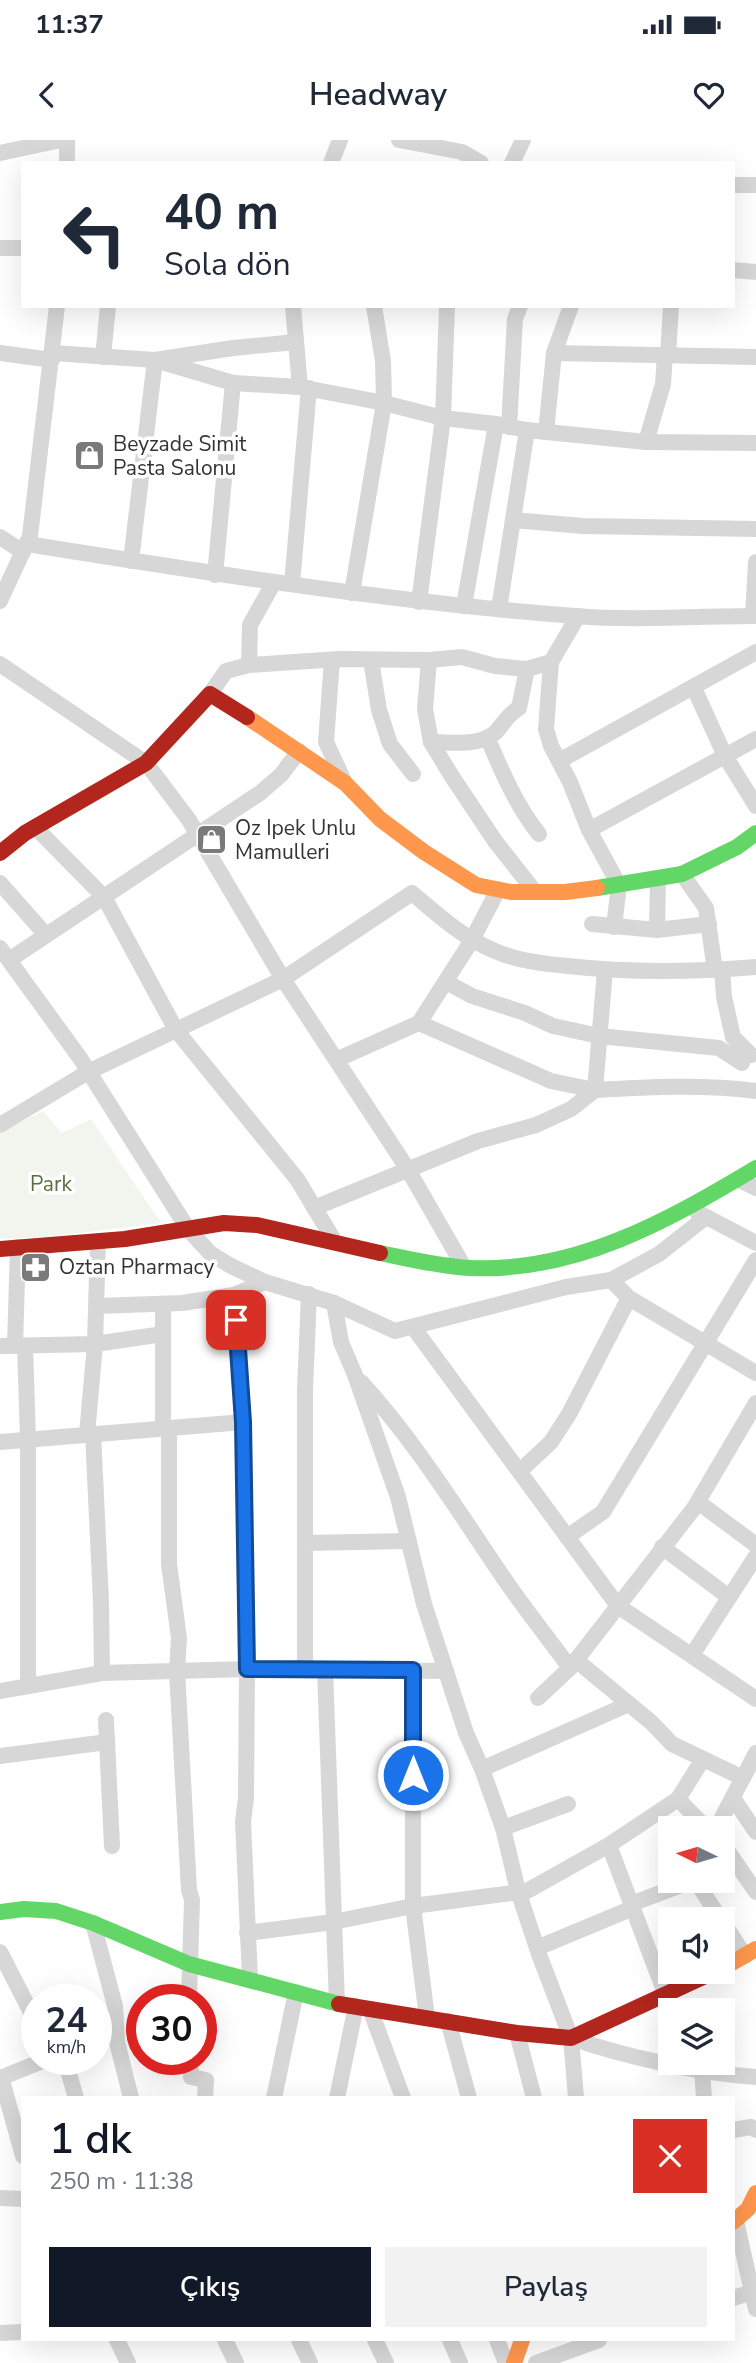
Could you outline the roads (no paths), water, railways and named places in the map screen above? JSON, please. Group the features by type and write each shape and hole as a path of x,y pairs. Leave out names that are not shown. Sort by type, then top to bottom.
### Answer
{"street":[{"path":"0,153 61,140"},
{"path":"67,140 67,161"},
{"path":"332,161 340,140"},
{"path":"399,140 462,152 478,161"},
{"path":"513,161 523,140"},
{"path":"431,161 438,148"},
{"path":"735,185 756,185"},
{"path":"0,248 21,248"},
{"path":"735,270 756,272"},
{"path":"0,601 30,536 57,308"},
{"path":"103,357 108,308"},
{"path":"292,584 304,387 293,308"},
{"path":"352,593 384,403 383,360 374,308"},
{"path":"419,602 443,418 447,308"},
{"path":"464,606 503,426 515,319 519,308"},
{"path":"546,432 554,353 570,308"},
{"path":"646,442 663,384 671,308"},
{"path":"0,354 155,360 296,342"},
{"path":"554,353 756,357"},
{"path":"155,360 233,383 304,387 443,418 527,430 646,442 756,443"},
{"path":"131,561 155,360"},
{"path":"215,575 233,383"},
{"path":"499,609 527,430"},
{"path":"513,520 583,526 756,529"},
{"path":"0,537 25,548 215,575 419,602 578,616 754,616 756,562"},
{"path":"249,665 250,625 274,583"},
{"path":"578,616 551,662 546,729 589,830 619,885 614,928"},
{"path":"559,761 756,652"},
{"path":"0,853 35,827 146,763 210,694 226,671 249,665 331,660 429,660 462,657 495,666 527,669 551,662"},
{"path":"331,660 326,741 345,783"},
{"path":"371,660 379,710 390,744 413,774"},
{"path":"429,660 425,709 431,742 495,841 535,892"},
{"path":"0,664 146,763 198,833 283,979 338,1059 407,1168 464,1267"},
{"path":"431,742 471,742 488,738 502,725 509,713 519,708 527,669"},
{"path":"694,688 725,757 756,806"},
{"path":"210,694 345,783 380,819 424,852 476,885 498,890 565,892 657,879 682,874 737,847 756,833"},
{"path":"488,738 525,816 539,834"},
{"path":"589,830 756,738"},
{"path":"299,751 281,775 260,793 47,935 5,954 89,1072 188,1229 210,1253 232,1266 265,1282 334,1303 396,1331 505,1302 611,1280 659,1254 706,1217"},
{"path":"35,827 104,897 176,1030 297,1180 335,1242"},
{"path":"682,874 705,908 733,1037 750,1056"},
{"path":"657,879 657,930"},
{"path":"0,883 47,935"},
{"path":"338,1059 419,1023 472,940 498,890"},
{"path":"0,1125 89,1072 283,979 412,893 462,935 497,952 540,963 604,970 718,970 756,967"},
{"path":"592,925 657,930 709,924"},
{"path":"314,1208 478,1141 536,1125 571,1109 595,1090 604,970"},
{"path":"446,982 472,996 525,1013 554,1026 599,1036 719,1048 750,1056"},
{"path":"419,1023 551,1081 595,1090 685,1086 756,1091"},
{"path":"723,1087 750,1056"},
{"path":"0,1249 98,1241 224,1223 257,1225 430,1264 464,1267 540,1264 611,1245 689,1208 756,1168"},
{"path":"738,1179 756,1188"},
{"path":"689,1208 756,1243"},
{"path":"98,1241 90,1434 101,1602 102,1673"},
{"path":"18,1247 13,1346 28,1439 27,1686"},
{"path":"567,1537 603,1512 756,1259"},
{"path":"611,1280 629,1298 756,1373"},
{"path":"97,1306 163,1305 234,1295 265,1282"},
{"path":"306,1669 305,1390 309,1294"},
{"path":"234,1295 243,1422 247,1669 246,1798 243,1821 250,1979"},
{"path":"520,1471 551,1442 569,1414 629,1298"},
{"path":"334,1303 341,1342 398,1497 424,1604 466,1733 503,1828 518,1891 537,1948 571,2038 576,2096"},
{"path":"163,1305 169,1564 179,1638 177,1671 189,1890 192,1900 189,1984"},
{"path":"413,1327 618,1606 756,1699"},
{"path":"13,1346 95,1344 163,1334"},
{"path":"355,1375 382,1405 464,1518 504,1579 573,1664 629,1704 672,1744 743,1778"},
{"path":"538,1698 573,1664 698,1502 756,1403"},
{"path":"0,1441 243,1422"},
{"path":"698,1502 756,1545"},
{"path":"305,1543 409,1541"},
{"path":"662,1547 730,1597"},
{"path":"692,1655 756,1556"},
{"path":"0,1691 102,1673 247,1669 446,1671"},
{"path":"325,1669 337,2004"},
{"path":"413,1670 413,1906 427,2018"},
{"path":"482,1769 629,1704"},
{"path":"106,1720 111,1846"},
{"path":"0,1756 107,1742"},
{"path":"723,1816 756,1752"},
{"path":"247,1933 527,1891 609,1845 677,1799 703,1759"},
{"path":"733,1798 756,1832"},
{"path":"677,1799 694,1816"},
{"path":"503,1828 568,1804"},
{"path":"609,1845 666,1996"},
{"path":"735,1861 756,1892"},
{"path":"537,1948 662,1894"},
{"path":"0,1912 24,1909 56,1911 93,1923 189,1964 337,2004 517,2033 571,2038 658,2060"},
{"path":"93,1923 115,2006 117,2042 130,2096"},
{"path":"735,1936 750,1953"},
{"path":"0,1952 21,1993"},
{"path":"571,2038 690,1984"},
{"path":"274,2096 296,1992"},
{"path":"338,2096 363,2007"},
{"path":"363,2007 402,2096"},
{"path":"448,2021 468,2096"},
{"path":"517,2033 533,2096"},
{"path":"749,2076 756,2062"},
{"path":"21,2069 1,2077 21,2149"},
{"path":"69,2075 75,2096"},
{"path":"191,2075 206,2080 205,2096"},
{"path":"702,2075 704,2096"},
{"path":"735,2130 751,2127 756,2130"},
{"path":"735,2221 752,2210 756,2193"},
{"path":"0,2198 21,2199"},
{"path":"735,2226 755,2297 735,2298"},
{"path":"0,2333 21,2332"},
{"path":"117,2341 128,2363"},
{"path":"225,2341 236,2363"},
{"path":"299,2341 310,2363"},
{"path":"375,2341 386,2363"},
{"path":"450,2341 460,2363"},
{"path":"497,2341 506,2363"},
{"path":"514,2363 522,2341"},
{"path":"536,2363 596,2341"}],"place":[{"name":"Beyzade Simit Pasta Salonu","path":"90,456"},
{"name":"Oz Ipek Unlu Mamulleri","path":"212,840"},
{"name":"Oztan Pharmacy","path":"36,1267"}],"park label":[{"name":"Park","path":"51,1184"}]}
